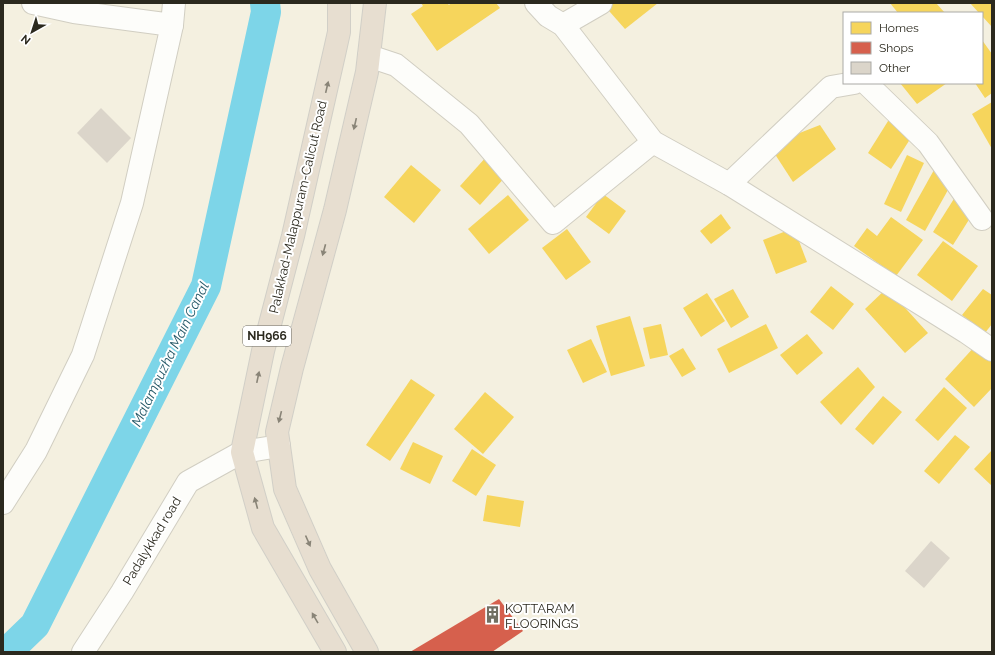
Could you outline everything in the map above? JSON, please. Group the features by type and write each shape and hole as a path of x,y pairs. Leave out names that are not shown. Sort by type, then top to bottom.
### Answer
{"highway":[{"name":"Palakkad-Malappuram-Calicut Road","path":"335,652 263,528 242,452 263,351 293,236 339,32 339,3"},
{"name":"NH966","path":"367,652 320,569 285,489 277,432 292,368 335,210 367,72 375,3"}],"street":[{"path":"33,3 74,12 172,25"},
{"path":"3,503 36,451 83,355 132,204 172,25 174,3"},
{"path":"536,3 548,16 563,25 653,142 729,184 966,332 992,350"},
{"path":"563,25 601,3"},
{"path":"369,56 396,65 468,124 553,223 653,142"},
{"path":"729,184 831,87 848,84"},
{"path":"867,84 928,143 982,220"},
{"name":"Padalykkad road","path":"83,652 122,592 188,482 242,452 279,446"}],"building: Homes":[{"path":"421,3 447,3 449,5 451,3 496,3 500,8 437,51 411,14 423,6"},
{"path":"602,3 658,3 625,29"},
{"path":"890,3 936,3 944,12 897,12"},
{"path":"970,3 992,3 992,27 983,17 983,12 978,12"},
{"path":"983,41 992,54 992,93 985,98 976,84 983,84"},
{"path":"901,84 946,84 917,104"},
{"path":"992,102 992,149 972,114"},
{"path":"895,110 914,133 891,169 868,153"},
{"path":"820,125 836,149 793,182 769,145"},
{"path":"907,155 924,163 901,212 884,204"},
{"path":"487,156 507,175 480,205 460,186"},
{"path":"411,165 441,190 414,223 384,197"},
{"path":"934,170 953,181 925,231 906,220"},
{"path":"603,194 626,211 609,234 586,217"},
{"path":"957,194 977,207 953,245 933,232"},
{"path":"508,195 529,220 489,254 468,229"},
{"path":"721,214 731,228 711,244 700,231"},
{"path":"891,217 923,240 896,276 854,246 867,228 877,236"},
{"path":"794,228 807,262 776,274 763,240"},
{"path":"567,229 591,262 566,280 542,248"},
{"path":"943,241 978,266 952,301 917,275"},
{"path":"831,286 854,304 833,330 810,312"},
{"path":"887,288 928,333 905,353 865,309"},
{"path":"733,289 749,317 731,328 714,299"},
{"path":"983,289 992,295 992,324 985,333 962,315"},
{"path":"707,293 725,321 701,337 683,308"},
{"path":"630,316 645,366 611,376 596,326"},
{"path":"661,324 668,355 650,359 643,328"},
{"path":"766,324 778,348 729,373 717,349"},
{"path":"807,334 823,353 797,375 780,355"},
{"path":"591,339 607,372 583,383 567,350"},
{"path":"976,345 992,360 992,388 974,407 945,379"},
{"path":"683,348 696,369 682,377 669,356"},
{"path":"858,367 875,387 841,425 820,402"},
{"path":"411,379 435,395 390,461 366,445"},
{"path":"944,387 967,408 938,441 915,420"},
{"path":"485,392 514,417 483,454 454,429"},
{"path":"883,396 902,412 873,445 855,429"},
{"path":"955,435 970,447 939,484 924,471"},
{"path":"413,442 443,456 430,484 400,469"},
{"path":"472,449 496,465 476,496 452,481"},
{"path":"992,450 992,486 974,469"},
{"path":"487,495 524,501 520,527 483,521"}],"building: Shops":[{"name":"KOTTARAM FLOORINGS","path":"499,599 523,631 492,652 410,652"}],"building: Other":[{"path":"101,108 131,138 107,163 77,133"},
{"path":"931,541 950,558 924,588 905,571"}],"waterway":[{"name":"Malampuzha Main Canal","path":"7,652 35,625 206,286 266,12 265,3"}],"place":[{"name":"KOTTARAM FLOORINGS","path":"492,615"}]}
